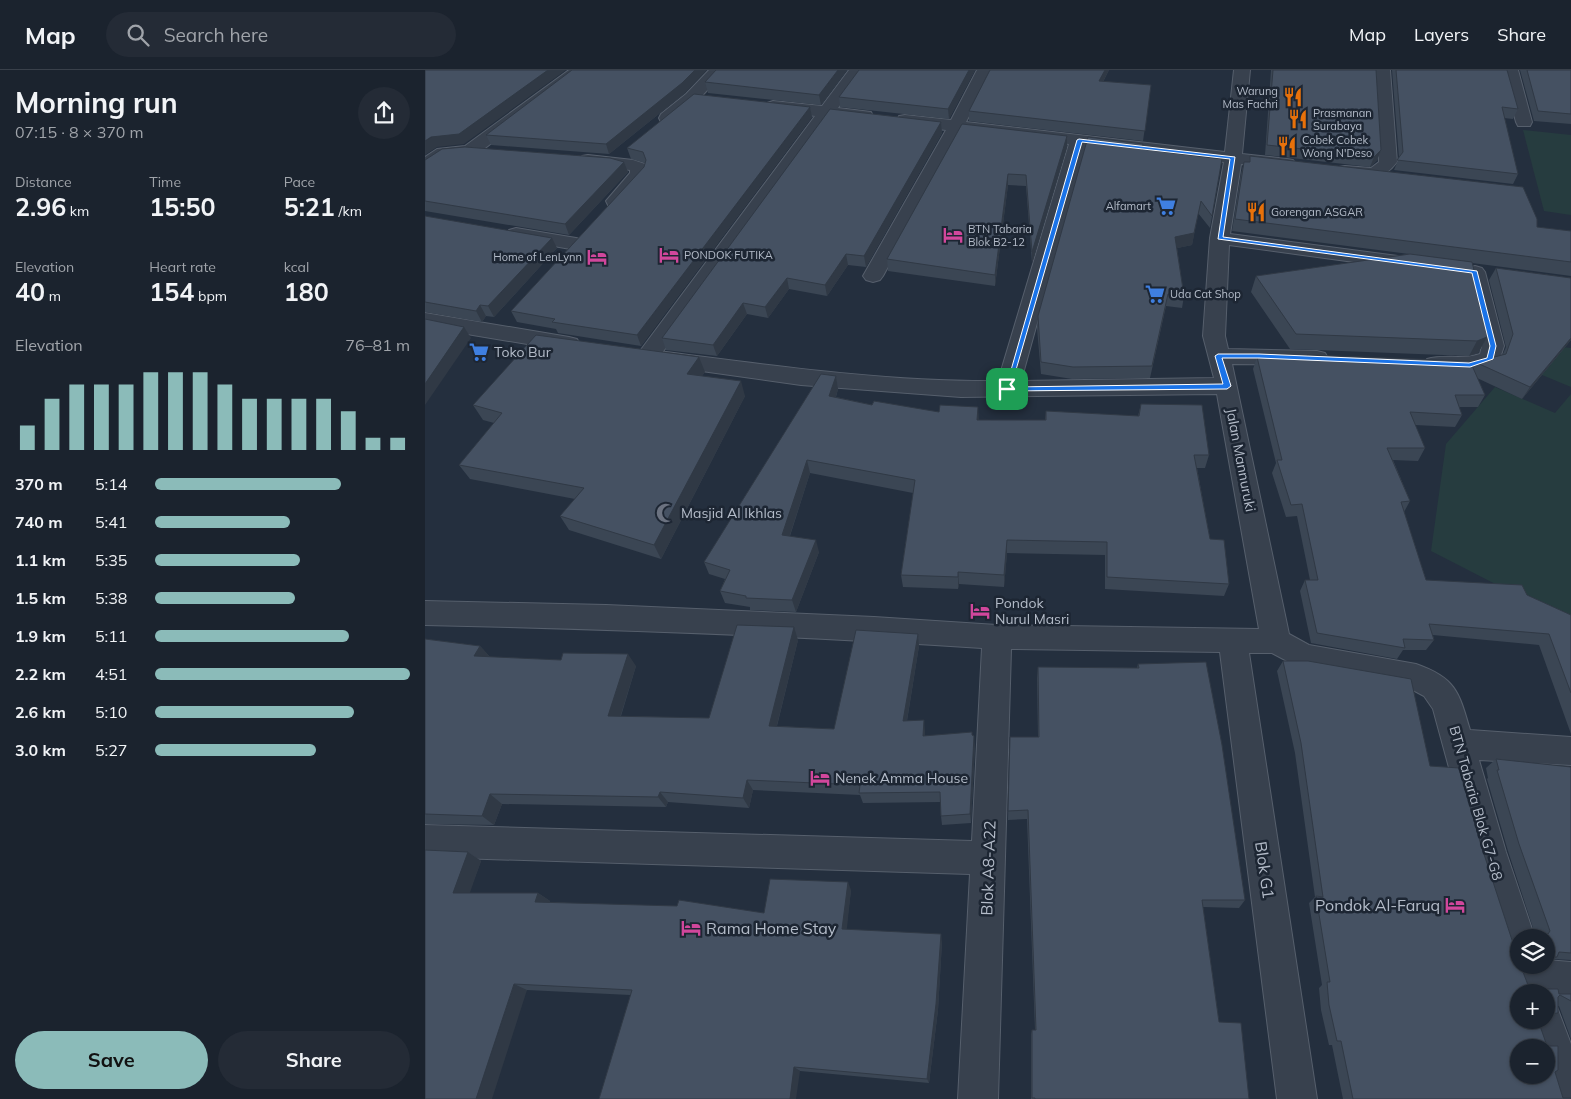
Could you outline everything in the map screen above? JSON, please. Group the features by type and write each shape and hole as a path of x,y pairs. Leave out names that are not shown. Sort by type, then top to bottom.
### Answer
{"street":[{"path":"469,151 579,70"},
{"path":"652,129 693,97 718,70"},
{"path":"857,70 828,112 638,355 801,377 903,386 1007,389 1227,386"},
{"path":"873,276 957,126 985,70"},
{"name":"Jalan Mannuruki","path":"1242,70 1233,158 1220,238 1214,336 1227,386 1275,641"},
{"path":"1371,174 1379,172 1388,162 1382,70"},
{"path":"1510,70 1524,122"},
{"path":"693,97 712,99"},
{"path":"760,104 1307,166"},
{"path":"1007,389 1079,140"},
{"path":"614,162 633,146"},
{"path":"425,166 443,153 469,151 498,153"},
{"path":"501,231 582,237 639,174 639,168 633,165 576,159"},
{"path":"1325,168 1399,177"},
{"path":"1220,238 1465,271 1493,346 1490,359 1470,365 1412,363"},
{"path":"493,333 512,312"},
{"path":"425,320 590,348"},
{"path":"1218,356 1335,359"},
{"path":"425,613 606,616 997,637 1275,641"},
{"name":"Blok A8-A22","path":"978,1099 997,637"},
{"name":"Blok G1","path":"1233,641 1297,1099"},
{"name":"BTN Tabaria Blok G7-G8","path":"1275,641 1304,657 1416,677 1435,687 1447,704 1457,744 1515,929"},
{"path":"1457,744 1571,751"},
{"path":"425,841 989,858"},
{"path":"1530,978 1571,980"},
{"path":"1547,1029 1570,1099"}],"green space":[{"path":"1523,130 1571,135 1571,215 1544,211"},
{"path":"1514,341 1571,348 1571,387 1518,365"},
{"path":"1495,387 1555,413 1571,394 1571,623 1431,551 1446,444"}],"building":[{"path":"425,70 548,70 459,134 431,137 425,141"},
{"path":"572,70 695,70 682,83 606,144 486,135"},
{"path":"716,70 838,70 819,95 705,82"},
{"path":"859,70 969,70 948,109 839,97"},
{"path":"990,70 1105,70 1099,81 1151,85 1145,131 969,111"},
{"path":"1273,70 1376,70 1381,150 1374,157 1267,145"},
{"path":"1396,70 1507,70 1518,109 1502,107 1518,174 1397,160 1403,152"},
{"path":"1527,70 1571,70 1571,114 1538,111"},
{"path":"694,94 810,107 637,335 552,322 555,319 511,311 644,167 646,160 643,152 627,148"},
{"path":"830,109 941,122 864,256 846,254 825,285 787,278 765,307 743,303 713,345 662,338"},
{"path":"962,124 1067,136 1032,252 1026,175 1008,174 995,275 887,259"},
{"path":"1088,137 1143,144 1142,149 1222,159 1212,216 1201,201 1194,233 1175,237 1184,296 1168,294 1152,366 1073,367 1041,362 1038,316"},
{"path":"465,147 610,158 624,162 565,224 425,201 425,160 442,149"},
{"path":"1250,156 1523,187 1537,219 1537,227 1571,231 1571,262 1235,219 1244,162 1250,162"},
{"path":"425,216 552,238 488,306 480,305 476,311 425,302"},
{"path":"1410,254 1472,262 1489,331 1487,337 1477,341 1296,334 1256,276"},
{"path":"1496,268 1571,278 1571,338 1530,387 1475,362 1506,354 1513,334"},
{"path":"425,319 464,327 425,384"},
{"path":"536,335 699,357 687,374 741,381 654,545 560,516 584,488 459,465 502,413 473,405"},
{"path":"1307,355 1470,361 1485,395 1455,395 1462,415 1410,412 1425,448 1387,448 1410,501 1401,502 1426,580 1522,585 1527,595 1571,615 1571,693 1549,634 1429,624 1434,640 1403,639 1405,648 1317,633 1305,580 1318,580 1302,504 1291,505 1277,460 1282,460 1257,357 1308,357"},
{"path":"821,374 836,376 829,396 872,405 874,401 939,412 940,405 978,407 977,420 1046,420 1046,411 1139,416 1141,404 1202,405 1209,455 1194,455 1210,539 1224,540 1229,584 1107,577 1107,542 1007,540 1004,575 958,572 958,577 901,575 915,480 807,460 782,535 816,540 792,600 746,598 746,596 720,591 730,570 704,562"},
{"path":"737,625 794,627 769,726 834,729 856,630 918,634 903,721 924,720 923,736 972,732 974,736 970,814 941,816 940,792 859,793 860,785 747,780 743,798 660,792 658,797 490,794 482,816 425,814 425,639 480,646 474,656 561,660 563,653 628,654 608,716 709,718"},
{"path":"1283,661 1308,661 1411,679 1430,766 1459,768 1481,845 1510,934 1510,974 1524,974 1528,984 1510,984 1510,1029 1541,1029 1545,1039 1510,1039 1510,1084 1555,1084 1555,1072 1563,1098 1571,1099 1353,1099 1341,1041 1337,1041 1329,1005 1327,982 1330,982 1316,896 1323,897 1301,743"},
{"path":"1206,662 1222,745 1245,900 1202,900 1219,1022 1241,1023 1249,1099 1032,1098 1032,1030 1036,1030 1028,810 1008,811 1010,737 1039,737 1038,667 1139,668 1138,664"},
{"path":"1496,759 1571,767 1571,953 1559,952 1557,957 1555,957 1555,929 1549,929 1519,844 1497,770 1499,770"},
{"path":"425,850 468,852 453,893 538,893 535,902 677,906 679,900 764,913 770,879 848,882 842,929 941,934 936,1004 927,1079 794,1067 790,1099 599,1099 632,990 514,984 476,1099 425,1099"},
{"path":"1555,989 1558,989 1559,994 1571,994 1571,1001 1560,995 1558,997 1558,1013 1555,1013"},
{"path":"1555,1046 1558,1046 1558,1070 1555,1072"}],"place":[{"name":"Warung Mas Fachri","path":"1293,97"},
{"name":"Prasmanan Surabaya","path":"1298,119"},
{"name":"Cobek Cobek Wong N'Deso","path":"1287,146"},
{"name":"Alfamart","path":"1166,206"},
{"name":"Gorengan ASGAR","path":"1256,212"},
{"name":"BTN Tabaria Blok B2-12","path":"953,235"},
{"name":"PONDOK FUTIKA","path":"669,255"},
{"name":"Home of LenLynn","path":"597,257"},
{"name":"Uda Cat Shop","path":"1155,294"},
{"name":"Toko Bur","path":"479,352"},
{"name":"Masjid Al Ikhlas","path":"666,513"},
{"name":"Pondok Nurul Masri","path":"980,611"},
{"name":"Nenek Amma House","path":"820,778"},
{"name":"Pondok Al-Faruq","path":"1455,905"},
{"name":"Rama Home Stay","path":"691,928"}],"route":[{"path":"1079,140 1233,158 1220,238 1475,272 1493,346 1490,359 1470,365 1218,356 1227,386 1007,389 1079,140"}]}
